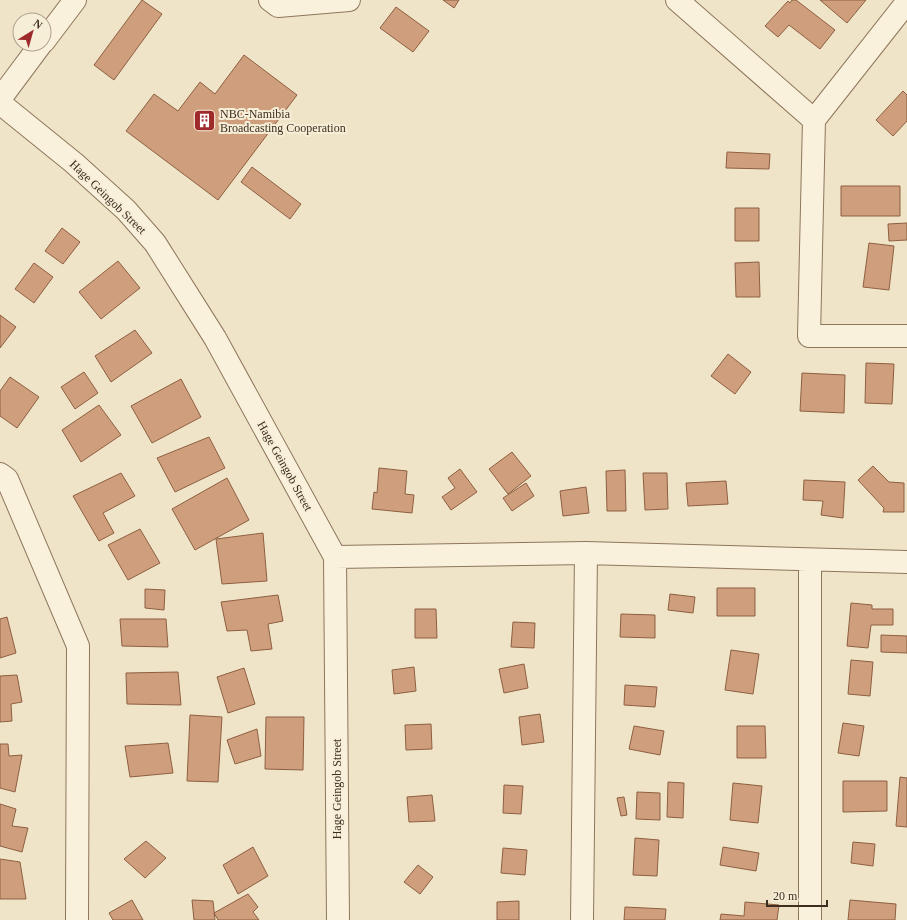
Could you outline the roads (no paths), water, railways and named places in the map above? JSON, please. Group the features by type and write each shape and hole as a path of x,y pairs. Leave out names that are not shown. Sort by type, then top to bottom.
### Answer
{"street":[{"path":"52,29 74,0"},
{"path":"270,0 278,6 349,0"},
{"path":"677,0 814,120"},
{"path":"907,2 814,120 809,336 907,336"},
{"path":"0,99 35,52"},
{"name":"Hage Geingob Street","path":"0,103 86,174 126,210 156,243 215,338 335,557 338,920"},
{"path":"0,474 7,479 78,646 77,920"},
{"path":"582,920 586,553"},
{"path":"335,557 586,553 907,562"},
{"path":"810,560 810,920"}],"place":[{"name":"NBC-Namibia Broadcasting Cooperation","path":"205,121"}]}
